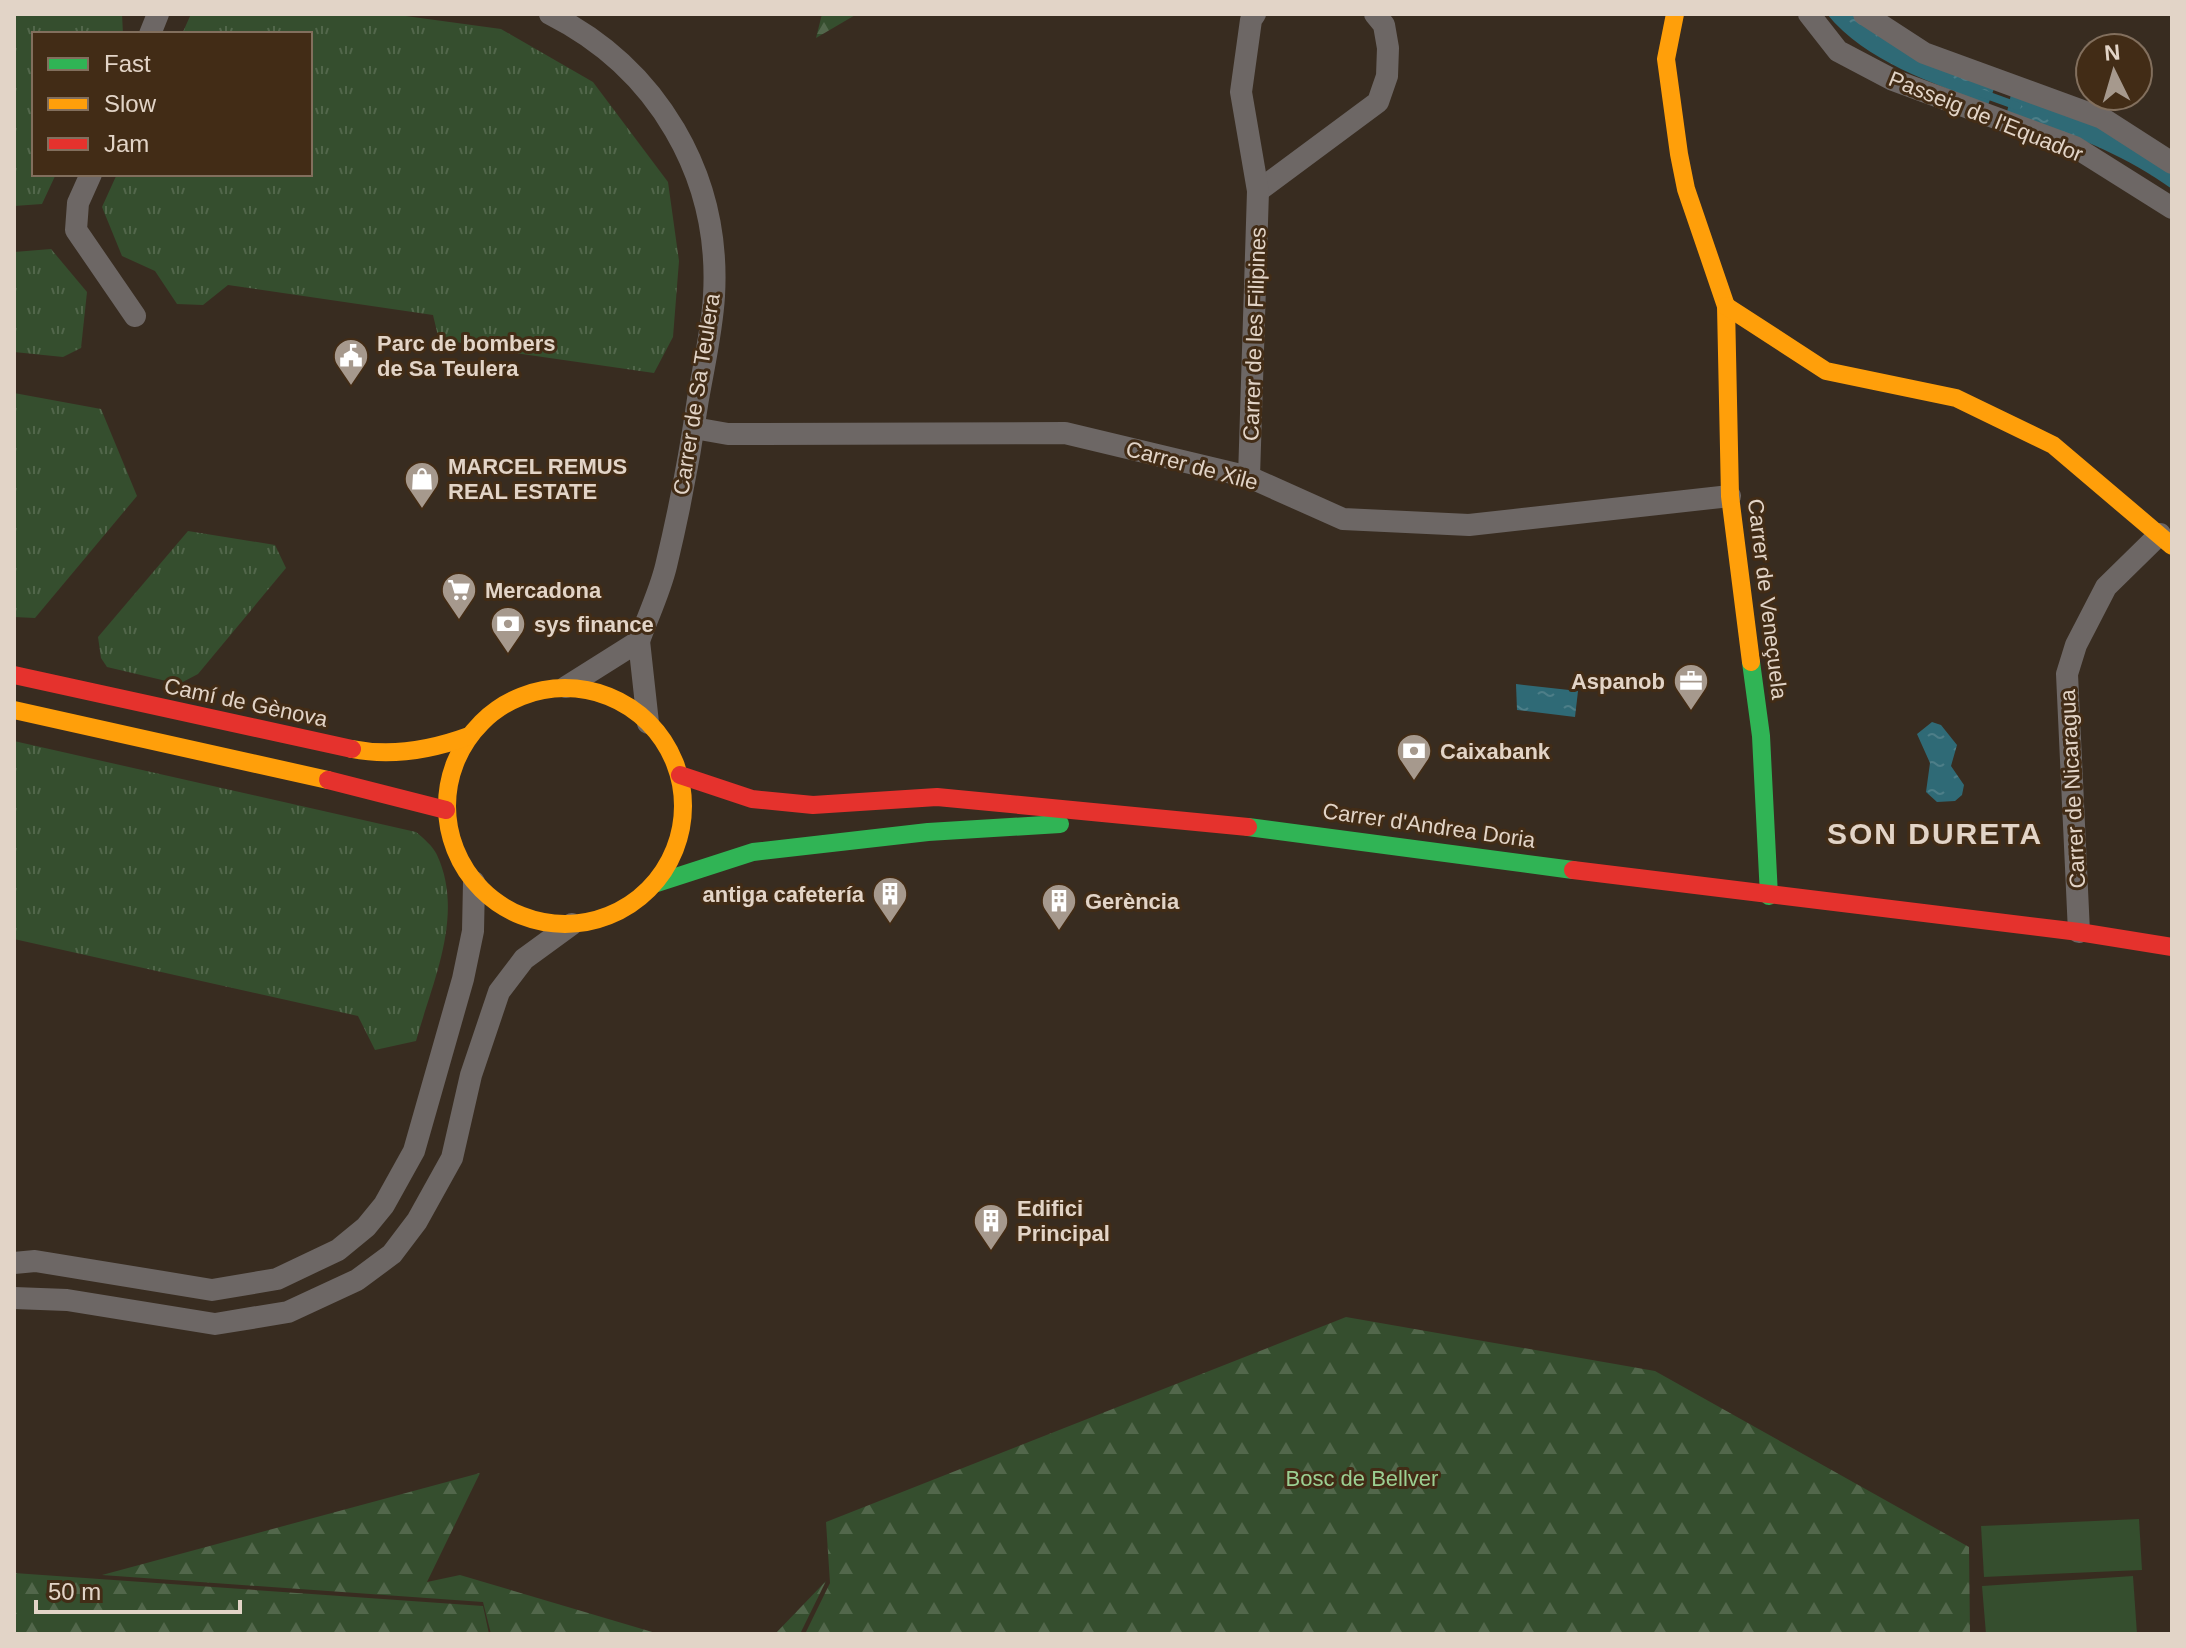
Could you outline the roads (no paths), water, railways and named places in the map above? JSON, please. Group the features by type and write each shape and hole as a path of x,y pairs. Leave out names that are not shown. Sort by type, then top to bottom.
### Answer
{"street":[{"name":"Carrer de Sa Teulera","path":"550,14 587,33 652,93 682,137 697,177 707,220 714,296 694,428 665,570 639,641 648,723"},
{"name":"Carrer de les Filipines","path":"1249,477 1258,191 1241,92 1251,20 1255,14"},
{"path":"1258,191 1378,102 1387,76 1388,48 1384,25 1375,14"},
{"name":"Carrer de Veneçuela","path":"1675,14 1666,59 1679,154 1686,189 1726,306 1730,496 1761,736 1769,896"},
{"name":"Passeig de l'Equador","path":"1809,14 1838,51 1893,80 2075,147 2172,208"},
{"name":"Passeig de l'Equador","path":"1864,14 1924,53 2102,118 2172,163"},
{"path":"90,176 78,203 76,230 135,316"},
{"path":"1726,306 1826,371 1956,398 2053,445 2166,540"},
{"name":"Carrer de Xile","path":"694,428 728,434 1065,433 1249,477 1343,519 1469,525 1730,496"},
{"name":"Carrer de Nicaragua","path":"2079,932 2067,674 2076,645 2106,587 2166,540"},
{"path":"566,687 639,641"},
{"name":"Camí de Gènova","path":"14,675 377,754 435,748 469,736"},
{"path":"566,687 603,694 637,712 648,723 664,740 680,775 684,814 675,853 654,884 620,911 572,924 542,922 504,908 474,882 454,848 446,810 452,771 469,736 496,710 529,693 566,687"},
{"path":"14,710 371,789 446,810"},
{"name":"Carrer d'Andrea Doria","path":"680,775 752,799 813,805 937,797 1162,818 1334,836 1769,896 2079,932 2172,947"},
{"path":"654,884 753,852 928,832 1162,818"},
{"path":"14,1263 35,1261 212,1290 277,1279 338,1250 366,1227 384,1205 414,1151 463,979 473,931 474,882"},
{"path":"14,1298 67,1300 215,1324 288,1312 357,1280 392,1254 417,1221 452,1158 471,1075 499,992 524,959 572,924"},
{"path":"14,1286 47,1284 67,1300"}],"water":[{"path":"1827,14 1861,14 1995,86 1988,105 1880,58 1843,31"},
{"path":"2012,90 2110,128 2172,167 2172,189 2113,154 2007,112"},
{"path":"1516,684 1578,691 1575,717 1517,710"},
{"path":"1932,722 1941,725 1957,745 1951,766 1964,785 1962,795 1955,801 1937,802 1926,792 1930,763 1917,734"}],"waterway":[{"path":"1981,93 2017,106"}],"place":[{"name":"Parc de bombers de Sa Teulera","path":"351,387"},
{"name":"MARCEL REMUS REAL ESTATE","path":"422,510"},
{"name":"Mercadona","path":"459,621"},
{"name":"sys finance","path":"508,655"},
{"name":"Aspanob","path":"1691,712"},
{"name":"Caixabank","path":"1414,782"},
{"name":"antiga cafetería","path":"890,925"},
{"name":"Gerència","path":"1059,932"},
{"name":"Edifici Principal","path":"991,1252"}],"district":[{"name":"SON DURETA","path":"1935,834"}],"park label":[{"name":"Bosc de Bellver","path":"1362,1478"}]}
